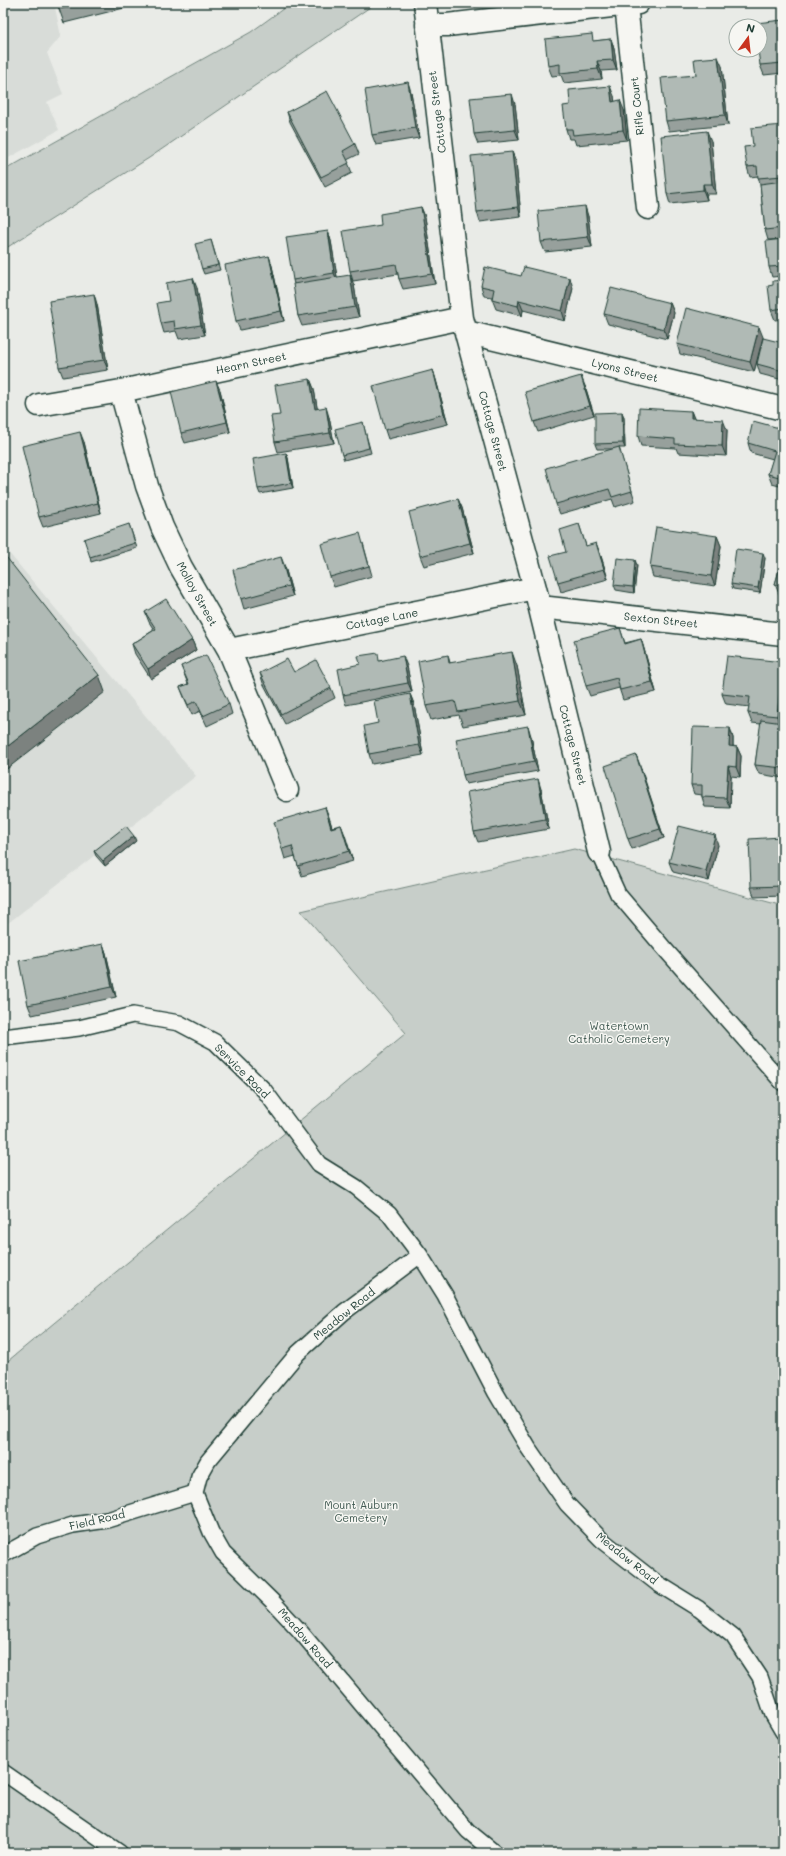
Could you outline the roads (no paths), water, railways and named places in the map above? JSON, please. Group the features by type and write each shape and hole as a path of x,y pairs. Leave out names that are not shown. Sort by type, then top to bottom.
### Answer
{"street":[{"name":"Cottage Street","path":"425,3 464,325 537,598 599,852"},
{"path":"427,25 447,25 632,4"},
{"name":"Rifle Court","path":"632,4 648,208"},
{"name":"Hearn Street","path":"39,405 121,391 464,325"},
{"name":"Lyons Street","path":"464,325 783,408"},
{"name":"Molloy Street","path":"121,391 147,486 162,527 181,567 229,650 287,790"},
{"name":"Sexton Street","path":"537,598 783,634"},
{"name":"Cottage Lane","path":"229,650 537,598"}],"lane":[{"path":"599,852 618,894 783,1083"},
{"name":"Service Road","path":"3,1037 79,1028 133,1015 179,1024 215,1042 258,1085 319,1164 356,1187 389,1214 420,1255"},
{"name":"Meadow Road","path":"495,1853 468,1831 299,1630 273,1602 223,1554 211,1532 195,1493 199,1477 208,1461 298,1353 344,1312 420,1255 445,1295 496,1393 521,1436 567,1504 602,1540 657,1583 698,1608 733,1636 760,1677 773,1715 783,1732"},
{"name":"Field Road","path":"3,1555 37,1536 73,1525 107,1520 195,1493"},
{"path":"3,1772 120,1853"}],"park label":[{"name":"Watertown Catholic Cemetery","path":"619,1032"},
{"name":"Mount Auburn Cemetery","path":"361,1511"}]}
